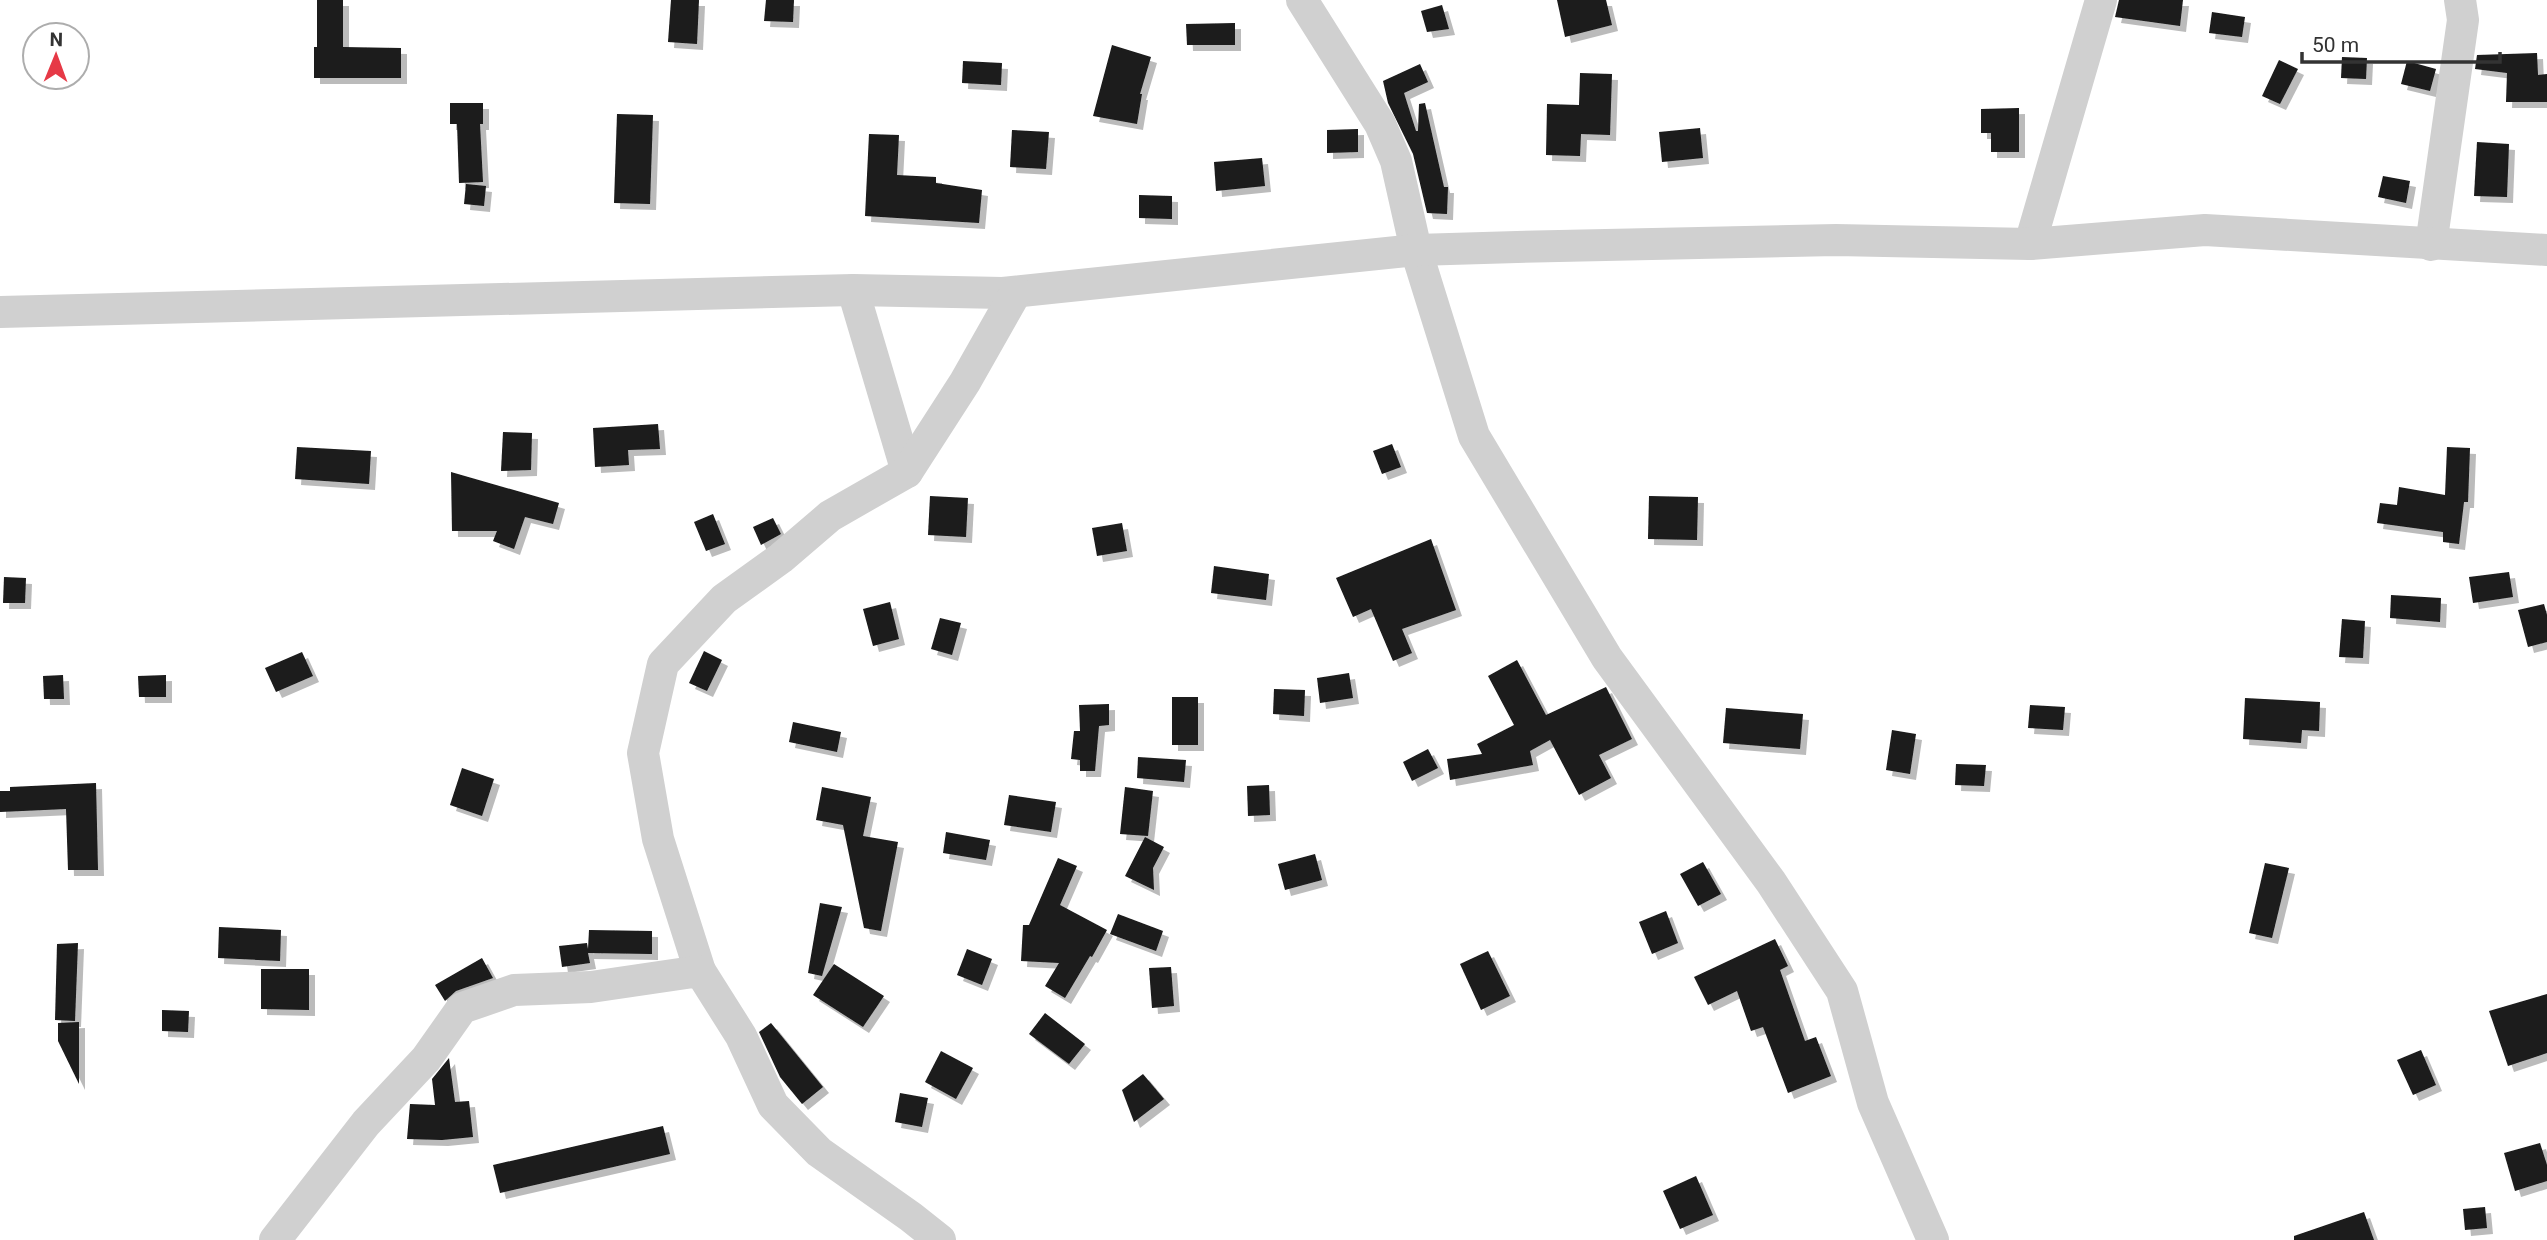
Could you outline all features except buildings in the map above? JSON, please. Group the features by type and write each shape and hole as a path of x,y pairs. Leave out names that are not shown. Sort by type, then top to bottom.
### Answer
{"street":[{"path":"1302,0 1380,124 1396,161 1416,250 1474,436 1606,658 1772,882 1842,990 1873,1103 1933,1240"},
{"path":"2030,244 2101,0"},
{"path":"2431,245 2463,20 2460,0"},
{"path":"0,312 853,290 1016,292 1416,250 1836,240 2030,244 2206,230 2547,250"},
{"path":"853,290 907,471"},
{"path":"940,1240 819,1152 773,1105 741,1036 700,971 657,839 643,753 663,664 724,599 781,558 830,516 907,471 965,382 1016,292"},
{"path":"275,1240 366,1124 426,1059 462,1008 514,990 592,988 700,971"}]}
